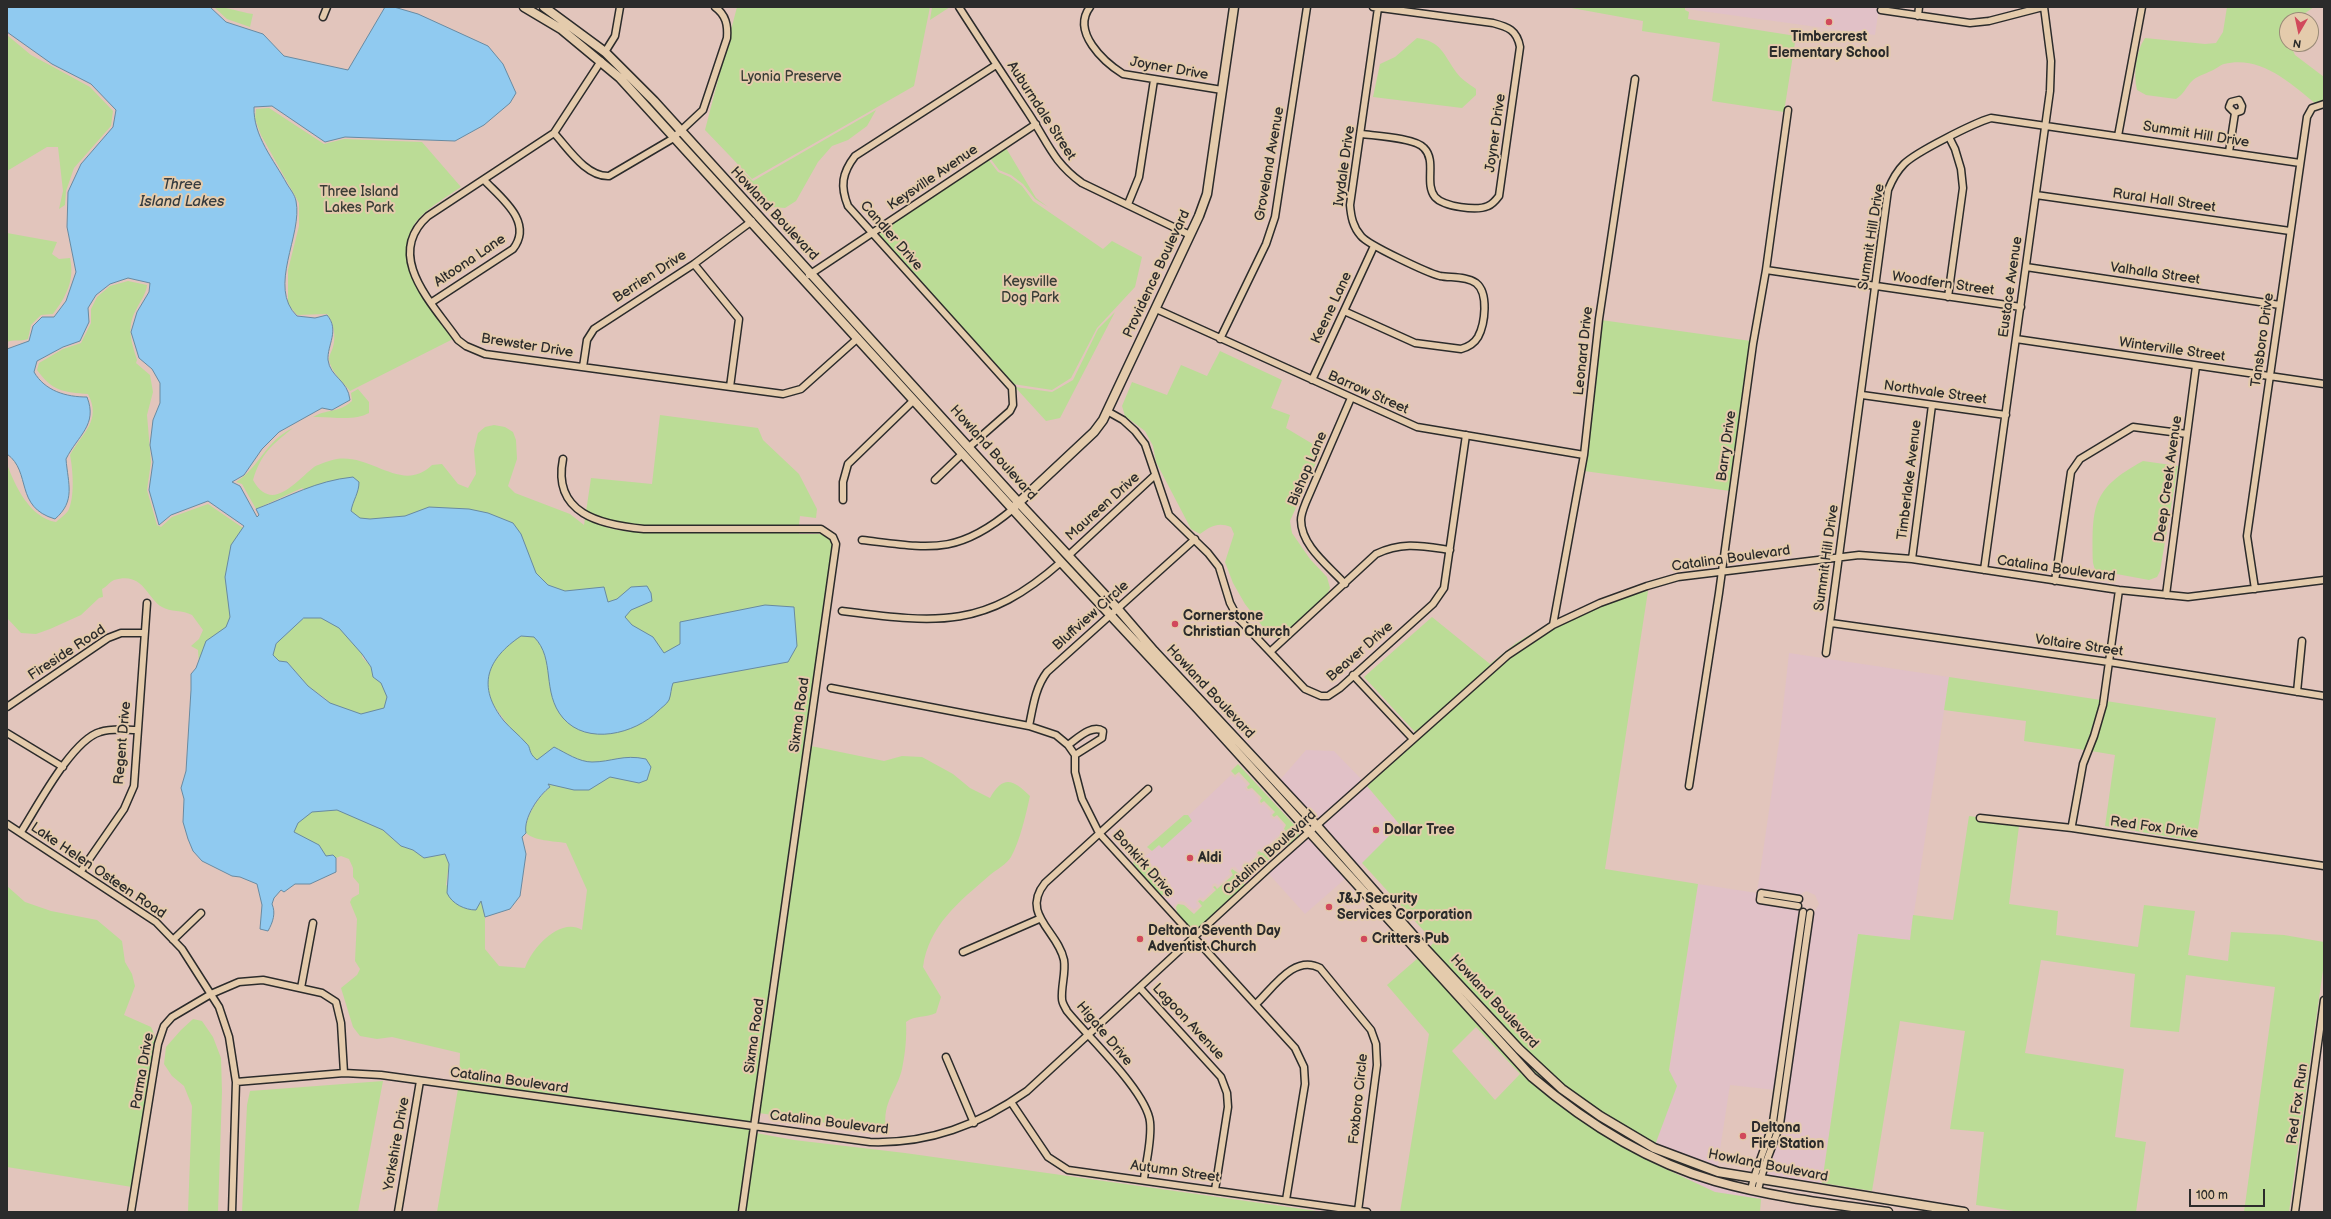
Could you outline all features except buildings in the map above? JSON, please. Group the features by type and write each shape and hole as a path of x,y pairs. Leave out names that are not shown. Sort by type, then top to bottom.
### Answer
{"main road":[{"name":"Howland Boulevard","path":"524,7 561,29 601,61 674,137 752,221 962,454 1068,555 1118,608 1154,651 1318,826 1420,943 1519,1049 1562,1089 1600,1116 1657,1149 1718,1172 1757,1180 1964,1212"},
{"name":"Howland Boulevard","path":"544,7 605,52 682,131 969,447 1060,562 1111,614 1511,1055 1558,1099 1594,1126 1654,1158 1715,1182 1754,1190 1888,1212"},
{"name":"Providence Boulevard","path":"1016,506 1094,432 1107,411 1199,216 1206,194 1234,7"},
{"path":"589,51 605,52"}],"street":[{"path":"323,17 326,7"},
{"path":"605,52 615,36 620,7"},
{"path":"554,133 586,167 600,176 609,176 682,131 703,110 727,38 728,25 724,16 715,7"},
{"name":"Auburndale Street","path":"958,7 1036,124 1057,161 1068,173 1082,183 1190,235"},
{"name":"Joyner Drive","path":"1090,7 1085,17 1087,36 1109,65 1123,74 1222,90"},
{"name":"Groveland Avenue","path":"1220,339 1266,244 1275,217 1307,7"},
{"name":"Joyner Drive","path":"1362,134 1414,142 1423,146 1428,152 1430,160 1430,184 1433,193 1436,198 1444,204 1477,209 1489,206 1499,196 1520,47 1516,34 1509,27 1494,23 1375,7"},
{"name":"Ivydale Drive","path":"1344,311 1415,343 1461,349 1468,347 1478,338 1485,302 1480,287 1467,279 1439,276 1374,246 1361,237 1351,218 1350,205 1362,134 1375,7"},
{"path":"1918,16 1919,7"},
{"path":"1881,10 1970,23 1989,21 2044,7"},
{"name":"Eustace Avenue","path":"1984,570 2046,125 2051,61 2044,7"},
{"path":"2118,136 2142,7"},
{"name":"Brewster Drive","path":"601,61 561,125 554,133 428,216 415,231 411,241 410,263 413,273 458,340 477,352 783,394 801,389 858,338"},
{"name":"Candler Drive","path":"969,447 1010,411 1013,405 1012,388 848,206 842,183 847,166 855,156 996,65"},
{"name":"Leonard Drive","path":"1553,625 1584,455 1598,319 1635,79"},
{"path":"1128,204 1139,177 1154,80"},
{"name":"Tansboro Drive","path":"2255,589 2247,536 2269,377 2307,117 2312,108 2324,104"},
{"name":"Barry Drive","path":"1689,786 1722,571 1752,348 1766,270 1788,110"},
{"path":"2229,152 2235,113"},
{"name":"Summit Hill Drive","path":"1826,653 1862,395 1888,190 1894,176 1905,163 1949,138 1991,118 2300,163"},
{"name":"Keysville Avenue","path":"803,279 1036,124"},
{"path":"1948,297 1962,188 1962,170 1955,149 1949,138"},
{"name":"Altoona Lane","path":"432,302 513,249 517,243 521,232 519,222 484,180"},
{"name":"Rural Hall Street","path":"2036,195 2290,231"},
{"name":"Berrien Drive","path":"583,367 587,340 594,329 694,264 752,221"},
{"name":"Keene Lane","path":"1312,380 1374,246"},
{"path":"694,264 739,319 730,386"},
{"name":"Valhalla Street","path":"2026,267 2280,305"},
{"name":"Woodfern Street","path":"1766,270 2021,307"},
{"name":"Barrow Street","path":"1156,309 1417,428 1584,455"},
{"name":"Winterville Street","path":"2016,339 2324,384"},
{"name":"Deep Creek Avenue","path":"2166,595 2196,366"},
{"name":"Northvale Street","path":"1862,395 2006,415"},
{"name":"Bishop Lane","path":"1345,584 1306,540 1301,518 1306,502 1351,398"},
{"path":"843,500 843,482 848,464 914,400"},
{"name":"Timberlake Avenue","path":"1912,559 1932,405"},
{"name":"Beaver Drive","path":"1107,411 1123,420 1135,431 1150,458 1154,476 1169,515 1195,539 1219,567 1230,603 1238,618 1271,651 1305,689 1313,694 1328,696 1340,688 1432,604 1444,588 1466,435"},
{"path":"2056,581 2071,472 2080,459 2133,427 2187,434"},
{"path":"935,480 962,454"},
{"name":"Sixma Road","path":"563,458 560,473 566,493 580,511 597,522 615,526 644,529 821,529 833,537 836,544 742,1212"},
{"name":"Maureen Drive","path":"1068,555 1154,476"},
{"path":"862,540 921,547 947,545 972,537 986,530 1016,506"},
{"name":"Bluffview Circle","path":"1029,726 1034,698 1041,681 1111,614 1195,539"},
{"path":"1271,651 1376,554 1388,548 1413,544 1450,550"},
{"name":"Catalina Boulevard","path":"236,1082 344,1073 381,1075 870,1142 890,1143 932,1138 974,1123 1027,1091 1309,833 1384,768 1413,739 1508,655 1553,625 1600,603 1647,586 1678,577 1839,557 1872,556 1912,559 2119,590 2166,595 2205,596 2324,580"},
{"path":"842,611 929,620 972,614 999,605 1020,594 1060,562"},
{"path":"2072,825 2083,764 2094,736 2103,705 2119,590"},
{"name":"Regent Drive","path":"81,871 124,809 134,786 147,603"},
{"name":"Voltaire Street","path":"1830,623 2109,662 2324,696"},
{"name":"Fireside Road","path":"7,707 108,638 121,632 144,633"},
{"path":"2297,692 2302,640"},
{"path":"1353,675 1413,739"},
{"name":"Bonkirk Drive","path":"831,688 1029,726 1056,735 1068,745 1074,755 1075,772 1082,799 1099,833 1295,1048 1304,1067 1305,1084 1286,1200"},
{"path":"1068,745 1092,729 1098,728 1103,730 1102,738 1074,755"},
{"path":"20,832 76,749 99,732 137,730"},
{"path":"7,733 63,767"},
{"path":"963,952 1039,919 1037,905 1041,888 1148,789"},
{"name":"Red Fox Drive","path":"1980,818 2072,828 2324,866"},
{"name":"Lake Helen Osteen Road","path":"7,824 81,871 156,922 187,956 219,1007 229,1037 236,1082 232,1212"},
{"path":"1798,906 1760,900 1761,893 1799,899"},
{"path":"174,940 201,913"},
{"path":"1754,1190 1773,1122 1795,994 1806,913"},
{"name":"Higate Drive","path":"1039,919 1049,931 1064,958 1065,978 1062,999 1067,1011 1087,1036 1137,1091 1148,1112 1151,1131 1144,1179"},
{"path":"301,988 313,923"},
{"name":"Foxboro Circle","path":"1256,1004 1292,969 1304,964 1314,965 1320,968 1371,1030 1376,1044 1377,1064 1358,1211"},
{"name":"Parma Drive","path":"131,1212 161,1032 172,1017 211,994 239,982 255,980 322,993 336,1002 341,1022 344,1073"},
{"name":"Lagoon Avenue","path":"1140,988 1221,1077 1227,1093 1228,1107 1215,1190"},
{"name":"Red Fox Run","path":"2295,1212 2324,1000"},
{"path":"946,1057 974,1123"},
{"name":"Yorkshire Drive","path":"398,1212 420,1081"},
{"name":"Autumn Street","path":"1011,1102 1048,1157 1058,1165 1068,1170 1144,1179 1367,1212"}],"shaded area":[{"name":"Timbercrest Elementary School","path":"1687,7 1879,7 1875,35 1687,9"},
{"path":"1789,653 1949,677 1910,940 1858,934 1822,1183 1764,1176 1782,1124 1813,915 1819,904 1815,895 1806,891 1798,896 1759,890 1757,899 1797,909 1800,914 1775,1090 1730,1085 1717,1169 1655,1145 1676,1086 1669,1071 1698,884 1757,893 1780,735"},
{"path":"1306,750 1334,751 1364,782 1318,822 1279,781"},
{"path":"1231,775 1235,778 1238,775 1247,785 1245,788 1247,791 1252,790 1259,799 1258,803 1261,805 1264,804 1272,813 1270,816 1273,819 1277,818 1283,825 1283,831 1262,850 1259,849 1256,851 1256,855 1249,862 1244,861 1241,867 1247,872 1256,874 1288,848 1247,886 1245,876 1235,867 1232,867 1229,871 1230,874 1218,885 1215,883 1212,885 1212,890 1203,899 1200,897 1197,900 1196,903 1199,906 1194,910 1185,902 1180,901 1174,905 1173,912 1160,897 1170,897 1171,885 1145,857"},
{"path":"1367,786 1400,825 1358,868 1321,826"},
{"path":"1309,837 1346,878 1305,914 1268,873"},
{"path":"1649,1159 1762,1195 1761,1199 1715,1192 1648,1161"}],"green space":[{"path":"214,7 253,14 250,27 227,19"},
{"name":"Lyonia Preserve","path":"737,7 930,7 914,86 752,179 705,130"},
{"path":"932,7 950,7 930,20"},
{"path":"1566,7 1685,7 1685,10 1689,12 1688,19 1796,36 1784,112 1712,101 1720,43 1642,31 1643,21"},
{"path":"2227,7 2314,7 2307,12 2279,12 2279,52 2294,52 2295,55 2324,77 2324,101 2316,104 2285,80 2263,67 2238,62 2222,65 2196,78 2176,99 2146,95 2137,90 2135,70 2137,56 2145,38 2205,44 2216,43 2223,32"},
{"path":"7,35 31,55 90,87 113,111 111,126 74,168 66,191 65,205 59,209 63,191 58,147 47,147 7,171"},
{"path":"1417,38 1432,42 1437,46 1445,55 1458,75 1476,89 1476,95 1462,108 1373,97 1380,64 1395,57"},
{"name":"Three Island Lakes Park","path":"269,108 324,144 344,139 422,142 461,187 429,209 421,217 414,225 409,236 407,248 408,262 455,338 350,391 337,376 329,359 333,347 334,330 327,314 297,315 288,304 288,270 299,226 299,203 261,135 255,119 256,109"},
{"path":"876,110 867,126 848,140 832,146 818,162 796,201 785,208 772,207 757,194 738,171 738,167 753,181"},
{"path":"1006,148 1036,198 1048,207 1035,199 1023,184 1011,175 999,170 990,158"},
{"name":"Keysville Dog Park","path":"988,159 998,172 1010,177 1022,186 1033,201 1103,249 1112,241 1142,257 1135,287 1097,328 1071,378 1052,390 1013,384 879,237 881,230"},
{"path":"7,233 57,242 52,254 59,259 70,258 71,274 65,295 53,314 41,315 31,325 28,339 7,342"},
{"path":"128,281 147,285 132,321 131,334 137,360 136,363 150,375 153,392 147,415 151,462 147,490 157,525 161,527 172,517 208,504 243,528 243,612 199,665 198,650 191,646 199,639 203,630 192,615 162,607 143,586 131,579 124,578 112,581 102,589 103,597 99,598 81,615 36,634 21,633 7,618 7,464 14,482 31,508 38,514 56,522 68,511 72,499 73,484 70,455 89,426 93,412 92,403 88,394 60,390 54,387 48,383 37,370 39,363 63,349 81,343 91,323 91,309 97,297 110,286"},
{"path":"1115,312 1060,418 1046,421 1015,387 1052,392 1073,380 1098,329"},
{"path":"1601,320 1751,341 1730,491 1584,471"},
{"path":"1220,351 1282,380 1271,408 1290,415 1286,428 1316,446 1320,454 1290,521 1292,533 1310,559 1327,577 1330,588 1325,599 1280,639 1270,636 1245,604 1233,583 1225,562 1234,534 1231,527 1218,525 1200,534 1191,529 1156,462 1153,446 1145,431 1125,416 1122,406 1132,382 1167,395 1181,365 1207,376"},
{"path":"358,389 369,402 369,413 363,416 349,418 313,417 347,405 352,401 351,393"},
{"path":"660,415 758,428 763,440 799,474 817,509 816,518 800,516 799,525 701,525 657,527 613,523 586,512 591,478 652,484"},
{"path":"494,425 505,427 513,432 516,440 517,459 508,486 515,493 570,514 584,525 585,518 611,529 655,533 699,531 799,531 799,534 825,534 833,544 752,1123 459,1083 460,1053 392,1037 377,1039 360,1036 353,1027 341,988 357,975 360,969 355,961 357,919 350,902 352,898 359,894 359,884 353,877 353,868 349,859 341,856 336,858 333,855 326,857 319,845 298,840 293,834 301,813 325,807 340,810 383,830 401,846 413,850 424,858 445,854 449,864 446,885 479,902 482,901 485,917 485,949 499,966 525,968 533,952 556,931 565,927 573,927 582,930 587,890 566,843 538,839 525,832 533,807 550,787 534,761 492,703 485,680 498,637 636,629 627,621 617,602 502,605 302,488 256,509 242,484 236,482 251,469 283,433 293,428 268,450 256,471 253,480 260,490 268,494 276,495 284,492 314,467 337,459 350,459 363,462 398,475 410,476 421,473 432,465 442,464 458,484 468,488 476,474 474,450 478,433 485,427"},
{"path":"2143,461 2178,466 2160,571 2157,577 2149,580 2095,570 2093,563 2093,527 2098,502 2104,491 2113,481"},
{"path":"836,565 811,746 884,761 902,756 922,757 953,774 970,788 990,798 999,786 1008,782 1018,786 1030,796 1020,835 1009,860 967,895 947,915 932,939 926,952 923,967 941,997 936,1013 928,1016 913,1018 906,1022 906,1040 903,1064 900,1077 886,1111 886,1128 873,1130 759,1113"},
{"path":"1648,591 1605,869 1698,884 1669,1070 1677,1086 1655,1145 1626,1130 1564,1087 1540,1066 1429,948 1434,942 1362,863 1400,825 1367,786 1510,657 1555,627 1601,606 1633,594"},
{"path":"318,611 363,646 362,657 371,667 373,677 387,686 393,702 368,719 331,707 326,699 308,686 287,662 275,661 264,641 308,614"},
{"path":"1432,617 1490,664 1516,643 1551,622 1507,653 1413,735 1415,732 1364,677"},
{"path":"1949,677 2101,700 2085,750 2024,741 2026,721 1944,710"},
{"path":"2106,701 2216,718 2196,841 2105,826 2115,755 2091,751"},
{"path":"1238,764 1299,830 1298,837 1293,843 1289,846 1286,845 1255,872 1245,869 1243,865 1247,863 1249,865 1259,855 1257,853 1259,851 1262,853 1286,831 1284,829 1286,825 1277,815 1274,817 1272,815 1275,812 1264,801 1261,803 1260,801 1262,798 1252,788 1248,789 1247,787 1250,784 1239,772 1235,775 1231,771"},
{"path":"1184,815 1188,815 1192,821 1162,848 1159,845 1152,851 1147,847"},
{"path":"1969,816 1977,817 1977,821 2019,826 2009,904 2058,911 2056,935 2138,947 2144,905 2195,911 2188,955 2228,961 2231,932 2284,935 2324,942 2324,963 2289,1212 2244,1212 2275,987 2186,975 2179,1032 2130,1027 2135,974 2041,960 2025,1053 2124,1069 2115,1137 2146,1142 2136,1212 2020,1212 1976,1205 1984,1132 1950,1129 1965,1031 1900,1021 1872,1191 1822,1183 1858,934 1910,940 1913,915 1953,920"},
{"path":"1140,856 1169,887 1169,896 1157,894 1135,869 1133,861"},
{"path":"1232,869 1244,877 1244,888 1198,930 1192,931 1178,917 1176,907 1178,904 1184,905 1194,914 1202,906 1198,901 1200,900 1203,902 1216,890 1213,887 1215,886 1217,889 1233,875 1231,871"},
{"path":"7,886 25,902 51,911 97,920 122,941 125,962 132,974 135,986 124,1015 151,1027 156,1038 132,1187 7,1167"},
{"path":"1424,952 1517,1051 1653,1150 1651,1154 1596,1123 1534,1075"},
{"path":"1418,958 1502,1051 1557,1102 1601,1133 1649,1159 1649,1161 1715,1192 1761,1199 1760,1212 1400,1212 1429,1034 1387,985","holes":["1476,1027 1520,1074 1495,1100 1452,1051"]},
{"path":"193,1019 202,1021 213,1037 221,1058 222,1092 218,1212 188,1212 192,1106 184,1086 172,1076 164,1064 166,1047"},
{"path":"383,1081 358,1212 242,1212 247,1105 250,1091"},
{"path":"458,1089 751,1129 739,1212 437,1212"},
{"path":"756,1133 794,1140 905,1153 1324,1212 745,1212"}],"water":[{"name":"Three Island Lakes","path":"7,7 210,7 226,22 263,34 284,56 348,70 385,7 394,7 418,14 488,46 503,64 516,93 510,103 484,125 455,141 345,137 325,142 272,106 254,107 257,128 265,147 294,194 296,201 297,215 295,229 285,276 285,291 289,304 297,316 315,318 327,315 331,321 333,332 328,354 329,366 343,383 349,393 350,400 332,410 322,408 279,432 262,449 244,475 232,482 240,486 257,517 259,515 256,509 315,485 353,477 359,482 351,511 360,518 370,519 405,516 429,507 469,509 488,513 513,523 521,534 536,573 548,585 565,591 604,587 608,602 617,599 631,587 647,586 651,593 652,601 631,610 625,617 632,625 653,637 664,653 680,644 680,622 765,605 794,607 797,646 788,662 673,683 668,701 648,719 637,726 624,731 611,734 598,734 585,732 573,727 563,718 556,708 552,697 545,655 541,646 534,637 521,636 509,645 493,664 489,674 488,685 490,696 495,708 504,721 528,745 532,755 537,760 554,747 573,757 587,762 599,762 631,757 646,759 651,767 647,780 639,783 610,777 589,790 574,790 548,784 550,787 541,795 529,814 526,833 522,837 526,854 520,896 510,909 485,917 481,901 476,910 459,906 449,897 447,893 449,864 445,854 424,858 413,850 401,846 383,830 337,810 312,812 298,823 294,832 319,845 326,856 333,855 336,858 336,872 310,884 295,884 284,892 281,890 274,898 272,904 274,911 273,918 268,931 260,929 262,905 257,884 240,877 232,876 202,861 193,851 183,822 184,799 181,788 186,771 191,674 196,668 206,641 226,627 230,617 225,577 231,545 244,526 208,501 171,515 159,525 149,490 153,462 150,445 153,420 160,403 160,383 152,369 139,358 131,332 137,312 149,292 150,283 128,278 110,284 96,295 88,308 89,322 80,341 63,347 37,361 34,372 39,379 57,392 71,396 87,397 90,407 90,415 85,430 66,459 69,492 66,506 62,512 55,519 42,514 28,498 15,461 7,454 7,349 29,341 33,326 42,317 54,317 66,301 76,272 67,227 68,192 81,164 113,127 116,110 91,84 52,64 7,32","holes":["304,618 321,618 339,628 362,654 371,667 373,677 381,683 387,697 384,708 361,714 330,703 308,686 287,662 279,661 273,655 276,644"]}],"place":[{"name":"Timbercrest Elementary School","path":"1829,22"},
{"name":"Cornerstone Christian Church","path":"1175,624"},
{"name":"Dollar Tree","path":"1376,830"},
{"name":"Aldi","path":"1190,858"},
{"name":"J&J Security Services Corporation","path":"1329,907"},
{"name":"Deltona Seventh Day Adventist Church","path":"1140,939"},
{"name":"Critters Pub","path":"1364,939"},
{"name":"Deltona Fire Station","path":"1743,1136"}]}
